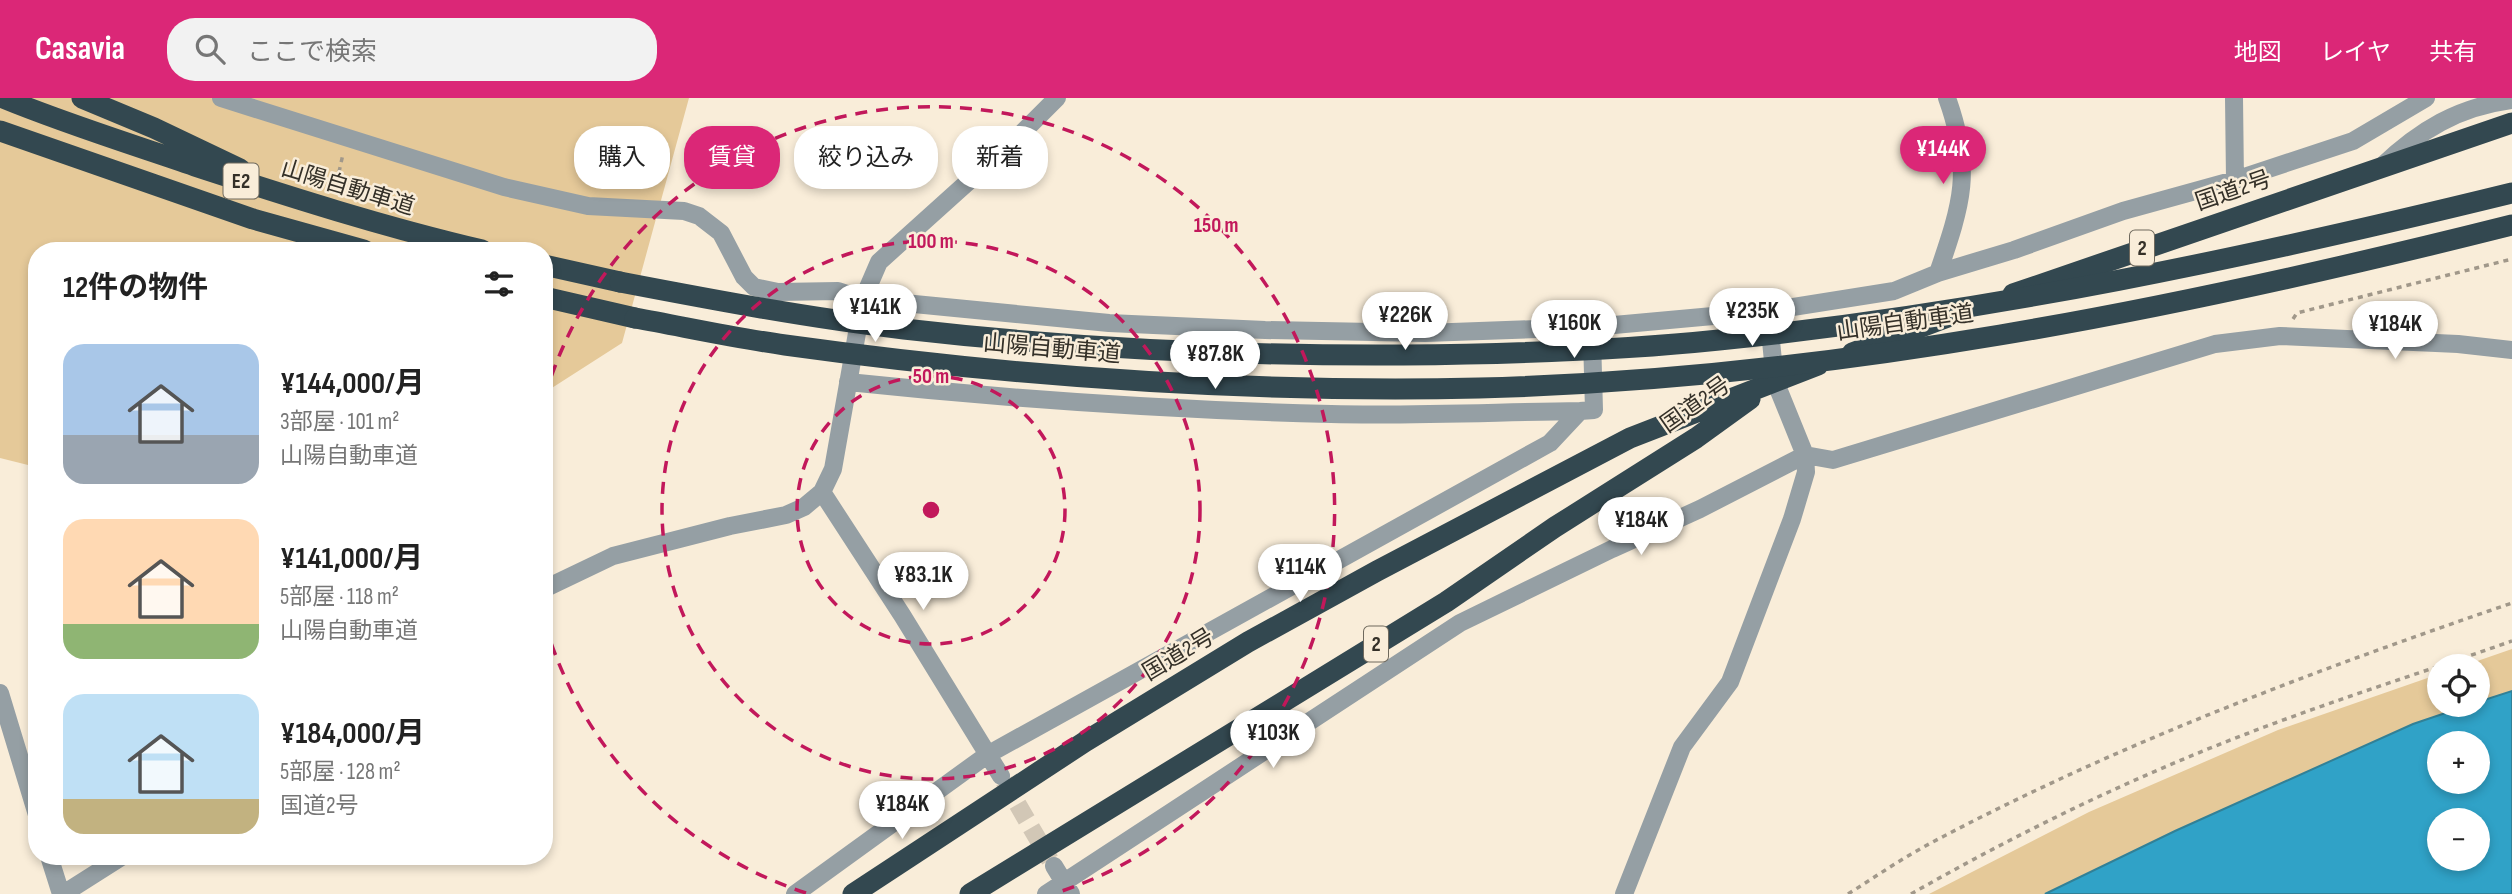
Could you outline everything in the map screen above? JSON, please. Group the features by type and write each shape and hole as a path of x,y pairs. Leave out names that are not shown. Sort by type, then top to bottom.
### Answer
{"highway":[{"name":"山陽自動車道","path":"4,98 321,208 447,242"},
{"path":"82,98 154,128 321,208"},
{"name":"国道2号","path":"853,894 1086,741 1260,635 1531,488 1630,438 1774,381 2018,292 2512,123"},
{"name":"E2","path":"0,133 253,219 335,242"},
{"name":"山陽自動車道","path":"553,267 748,306 901,328 1093,347 1288,356 1481,354 1608,349 1732,339 1902,318 2055,294 2305,243 2512,193"},
{"name":"山陽自動車道","path":"553,299 635,318 779,344 1093,379 1287,389 1481,388 1725,372 1981,339 2182,302 2309,275 2512,225"},
{"name":"国道2号","path":"970,894 1446,602 1555,527 1696,438 1774,381"}],"street":[{"path":"221,98 504,187 588,206 684,211 699,216 721,233 744,276 754,287 778,292 838,291 863,299 1109,323 1265,330 1425,332 1592,327 1768,311 1894,290 2123,211 2235,180 2353,141 2426,98"},
{"path":"553,585 613,556 730,526 786,515 804,507 822,492 833,469 863,299 879,262 1020,135 1056,98"},
{"path":"1938,273 1955,223 1963,187 1956,125 1947,98"},
{"path":"2234,98 2235,180"},
{"path":"2381,167 2408,142 2453,115 2489,103 2512,100"},
{"path":"1625,894 1682,747 1730,682 1792,519 1806,472 1805,456 1774,381 1768,311"},
{"path":"848,382 1129,407 1333,414 1594,410 1592,327"},
{"path":"1046,894 1068,889 1460,623 1805,456 1833,460 2216,344 2280,336 2458,344 2512,350"},
{"path":"795,894 987,755 1550,443 1580,411"},
{"path":"822,492 1001,776"},
{"path":"0,693 28,785"},
{"path":"52,865 62,894 109,865"},
{"path":"1054,866 1068,889"}],"path":[{"path":"2280,336 2297,313 2512,259"},
{"path":"1848,894 1927,845 2142,741 2350,661 2512,603"},
{"path":"1911,894 1973,858 2062,815 2222,744 2512,641"}],"shaded area":[{"path":"0,98 689,98 670,167 670,126 574,126 574,189 664,189 622,343 553,387 553,242 28,242 28,465 0,458"},
{"path":"2512,649 2512,691 2490,698 2490,657"},
{"path":"2427,678 2427,717 2434,717 2175,831 2045,894 1929,894 2089,812 2278,730"}],"water":[{"path":"2512,691 2512,894 2045,894 2175,831 2434,717 2490,717 2490,698"}],"tunnel":[{"path":"1004,781 1050,860"}]}
